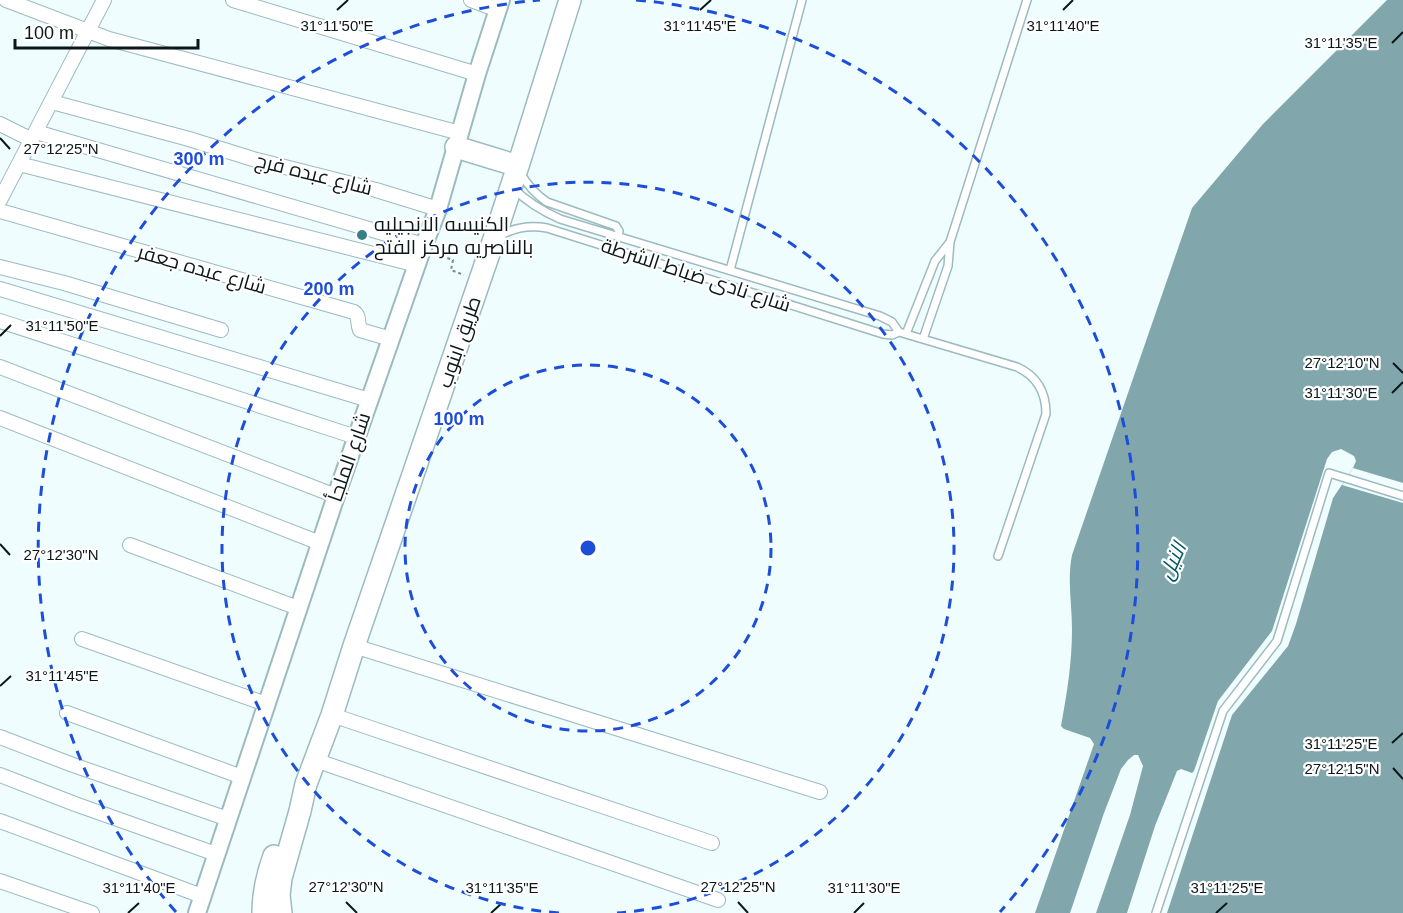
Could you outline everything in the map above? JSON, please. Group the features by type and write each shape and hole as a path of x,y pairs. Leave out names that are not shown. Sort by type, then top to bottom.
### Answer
{"main road":[{"name":"طريق ابنوب","path":"263,913 267,877 332,715 494,239 570,0"},
{"path":"460,143 497,159 518,165"},
{"name":"طريق ابنوب","path":"281,913 279,895 281,878 306,784"}],"street":[{"path":"6,0 87,32 460,143"},
{"path":"0,200 104,0"},
{"path":"233,0 477,74"},
{"path":"471,0 499,5"},
{"name":"شارع الملجأ","path":"197,913 356,437 417,265 428,249 438,209 460,143 477,74 499,5"},
{"name":"شارع عبده فرج","path":"52,102 438,209"},
{"path":"0,124 34,136 428,249"},
{"path":"19,164 417,265"},
{"name":"شارع عبده جعفر","path":"0,211 354,312 358,317 360,330 391,339"},
{"path":"0,267 64,283 221,330"},
{"path":"0,289 369,400"},
{"path":"0,321 356,437"},
{"path":"0,367 336,496"},
{"path":"0,418 320,543"},
{"path":"130,545 298,608"},
{"path":"82,639 266,704"},
{"path":"354,646 820,792"},
{"path":"67,713 242,777"},
{"path":"332,715 712,843"},
{"path":"0,737 228,819"},
{"path":"315,760 718,900"},
{"path":"0,775 216,854"},
{"path":"0,821 202,896"},
{"path":"0,881 92,913"}],"lane":[{"path":"730,270 802,0"},
{"path":"922,339 948,266 950,242 1027,0"},
{"path":"518,165 526,183 547,202 616,226 619,231 618,236"},
{"name":"شارع نادى ضباط الشرطة","path":"511,186 541,210 560,219 880,316 892,322 903,333 1017,367 1032,376 1038,382 1045,397 1047,414 998,556"},
{"path":"582,239 586,226"},
{"name":"شارع نادى ضباط الشرطة","path":"494,239 511,230 529,227 547,228 883,334 903,333"},
{"path":"903,333 935,261 950,242"},
{"path":"1156,913 1223,711 1277,641 1329,473 1403,496"}],"path":[{"path":"428,249 453,260 451,270 480,281"}],"water":[{"name":"النيل","path":"1387,0 1403,0 1403,913 1167,913 1232,715 1288,646 1333,498 1356,461 1354,456 1341,449 1332,452 1327,459 1272,631 1218,701 1194,771 1192,773 1181,769 1177,771 1155,826 1127,913 1096,913 1130,815 1143,766 1138,755 1134,755 1121,769 1070,913 1035,913 1094,744 1090,738 1061,726 1071,654 1072,555 1192,208 1263,124"}],"pier":[{"path":"1353,468 1403,483 1403,503 1342,485"}],"place":[{"name":"الكنيسه الانجيليه بالناصريه مركز الفتح","path":"362,235"}]}
